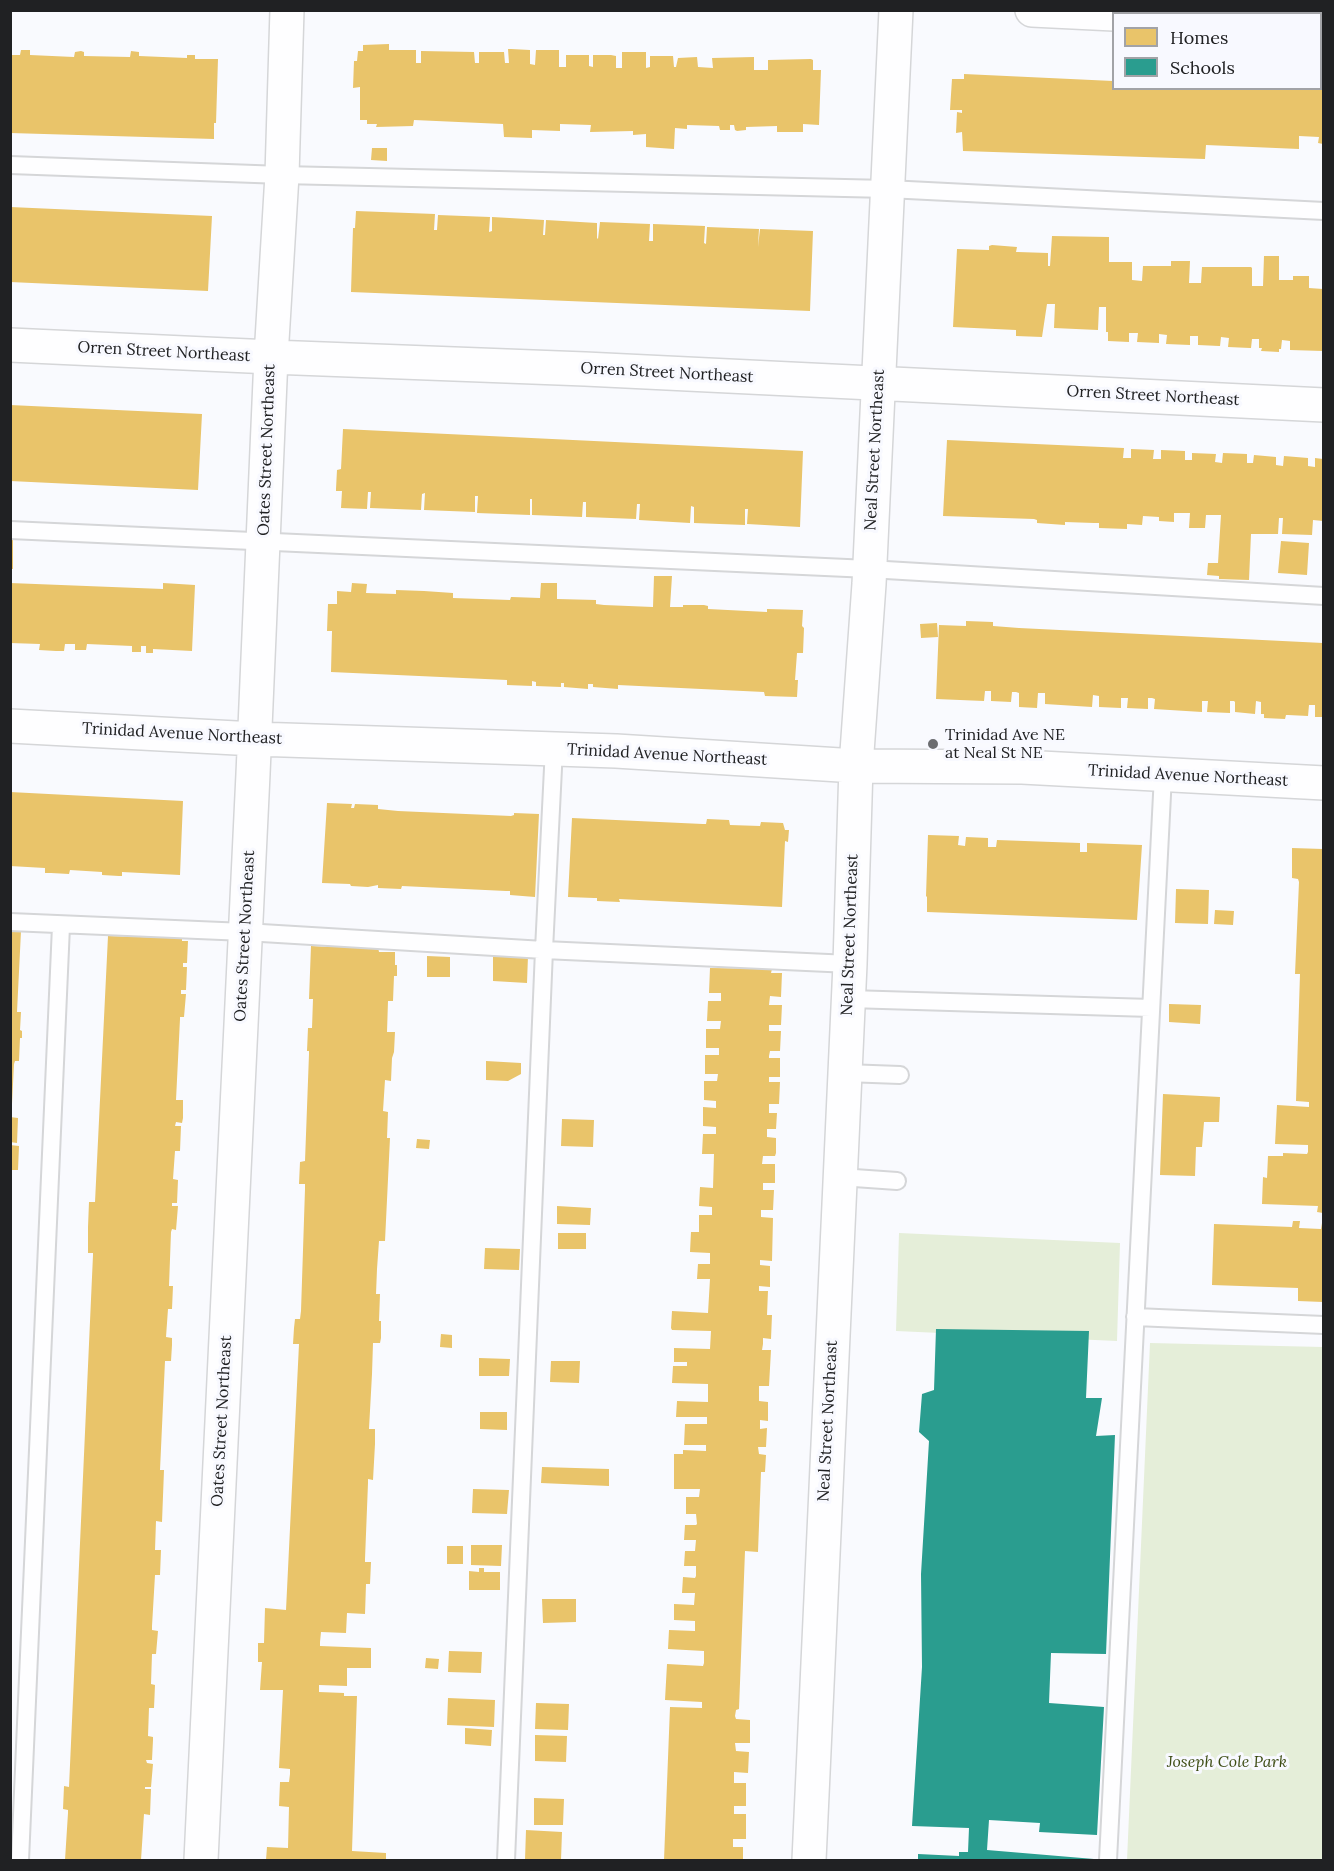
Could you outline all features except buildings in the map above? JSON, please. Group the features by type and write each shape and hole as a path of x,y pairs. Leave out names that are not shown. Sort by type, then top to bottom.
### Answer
{"street":[{"name":"Oates Street Northeast","path":"201,1860 271,357 282,175 287,10"},
{"name":"Neal Street Northeast","path":"808,1860 849,999 856,766 869,569 897,10"},
{"path":"1032,10 1112,14"},
{"name":"Orren Street Northeast","path":"10,345 585,369 1323,405"},
{"name":"Trinidad Avenue Northeast","path":"10,726 255,739 554,748 856,766 1022,767 1323,783"}],"lane":[{"path":"10,165 282,175 888,189 1323,211"},
{"path":"10,530 869,569 1323,596"},
{"path":"506,1860 554,748"},
{"path":"1108,1860 1163,775"},
{"path":"10,922 850,964"},
{"path":"20,1860 61,926"},
{"path":"849,999 1151,1008"},
{"path":"845,1073 900,1075"},
{"path":"840,1178 897,1181"},
{"path":"1135,1317 1323,1325"}],"green space":[{"path":"899,1233 1120,1243 1117,1341 896,1331"},
{"name":"Joseph Cole Park","path":"1150,1343 1323,1347 1323,1860 1127,1860"}],"place":[{"name":"Trinidad Ave NE at Neal St NE","path":"933,744"}]}
